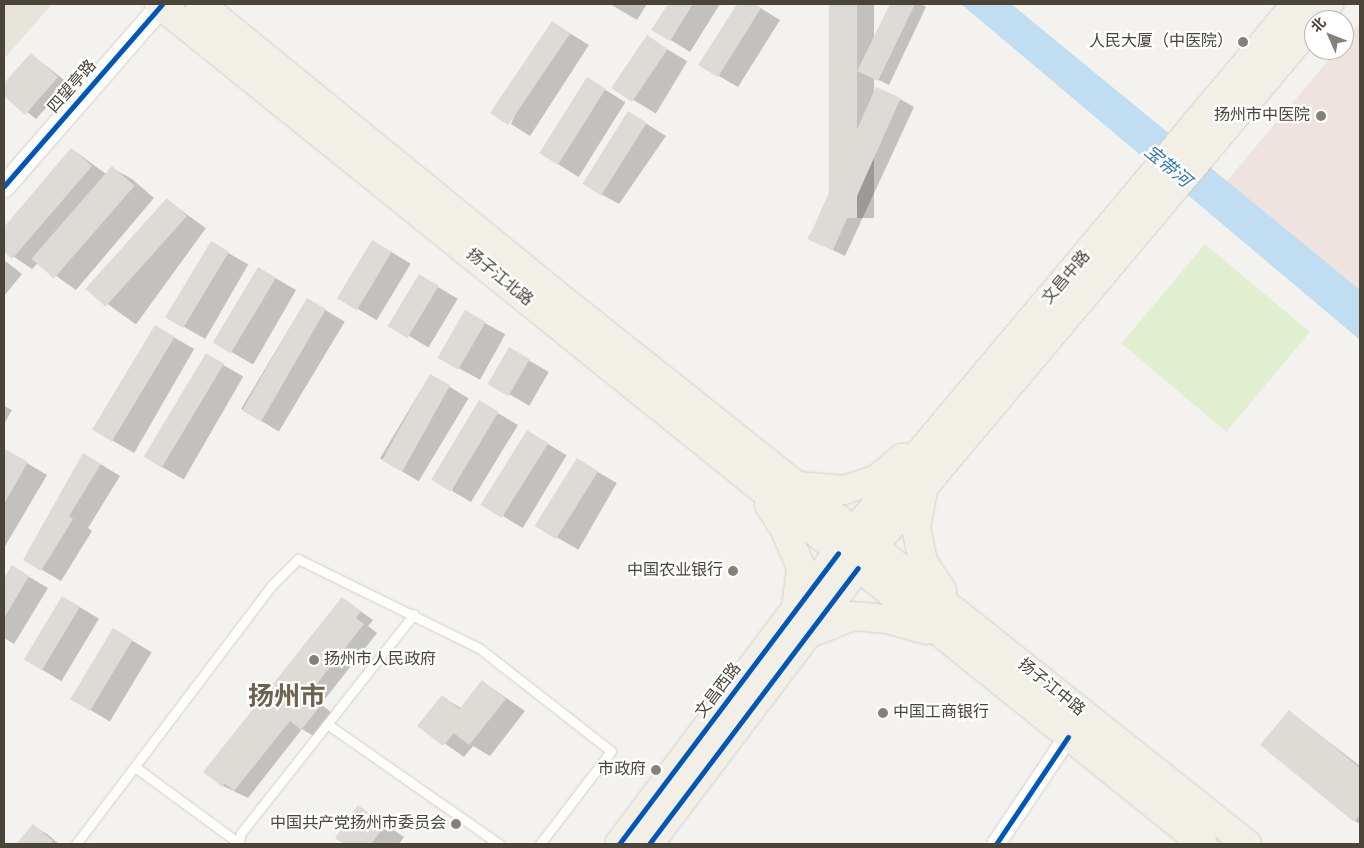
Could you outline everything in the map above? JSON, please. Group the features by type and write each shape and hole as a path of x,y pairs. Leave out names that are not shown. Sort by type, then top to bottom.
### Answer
{"main road":[{"name":"扬子江北路","path":"160,4 848,561"},
{"name":"扬子江北路","path":"200,4 577,311 865,538"},
{"name":"文昌中路","path":"1195,145 1296,4"},
{"name":"文昌中路","path":"865,538 924,487 1157,190 1195,145 1304,32"},
{"name":"文昌中路","path":"865,538 949,419 1157,190"},
{"path":"798,486 844,490 877,479 949,419"},
{"path":"924,487 916,528 923,562 960,614"},
{"path":"759,489 784,528 800,567 796,609"},
{"path":"649,844 808,634 848,561 865,538"},
{"name":"扬子江中路","path":"865,538 1247,844"},
{"name":"扬子江中路","path":"848,561 1203,844"},
{"name":"文昌西路","path":"619,844 796,609 848,561"},
{"path":"808,634 853,616 887,619 938,632"}],"street":[{"name":"四望亭路","path":"4,186 160,4"},
{"path":"996,844 1068,737"}],"lane":[{"path":"76,844 272,586 298,559 414,614 479,648 611,751 540,844"},
{"path":"135,767 239,844 242,833 414,614"},
{"path":"327,724 499,844"}],"shaded area":[{"path":"4,4 52,4 4,59"},
{"name":"扬州市中医院","path":"1360,22 1360,290 1226,182 1329,60 1354,60 1354,30"}],"green space":[{"path":"1205,244 1310,332 1226,432 1121,344"}],"water":[{"name":"宝带河","path":"961,4 1011,4 1360,290 1360,340"}],"building":[{"path":"668,4 693,4 670,41 651,30"},
{"path":"737,4 755,4 761,8 718,77 698,65"},
{"path":"829,4 857,4 857,218 829,218"},
{"path":"890,4 915,4 878,81 857,71"},
{"path":"552,21 570,33 508,125 490,113"},
{"path":"647,35 668,49 632,102 611,88"},
{"path":"31,53 58,77 25,115 4,96 4,83"},
{"path":"587,77 606,89 558,165 539,153"},
{"path":"876,87 901,98 833,251 808,240"},
{"path":"628,111 647,123 601,196 582,184"},
{"path":"71,148 92,166 12,259 4,252 4,227"},
{"path":"112,166 135,186 54,279 31,259"},
{"path":"167,198 187,216 105,307 85,289"},
{"path":"372,240 392,252 357,310 337,298"},
{"path":"211,241 229,252 183,328 165,317"},
{"path":"258,267 276,278 231,353 213,342"},
{"path":"419,274 439,286 407,338 388,326"},
{"path":"307,298 326,309 261,422 242,411"},
{"path":"465,310 486,322 458,370 438,358"},
{"path":"155,325 175,337 112,441 92,430"},
{"path":"509,347 530,359 508,396 488,384"},
{"path":"206,353 224,364 162,468 144,457"},
{"path":"430,374 450,385 402,472 382,461"},
{"path":"479,400 499,412 451,492 431,480"},
{"path":"527,430 548,443 502,518 480,505"},
{"path":"5,449 28,462 4,504 4,451"},
{"path":"83,453 101,464 69,516 73,519 41,571 23,560"},
{"path":"577,458 598,471 556,539 535,526"},
{"path":"12,565 29,576 4,618 4,578"},
{"path":"62,596 80,607 42,670 24,659"},
{"name":"扬州市人民政府","path":"342,597 361,611 356,618 364,624 308,695 321,705 301,730 290,721 234,791 225,784 222,787 203,772"},
{"path":"113,628 133,640 90,711 70,699"},
{"path":"482,680 506,699 469,745 454,733 443,746 417,726 442,695 459,709"},
{"path":"1289,710 1360,768 1360,814 1354,822 1260,745"},
{"path":"358,805 385,825 371,844 343,844 335,838"},
{"path":"33,824 53,841 51,844 16,844"}],"cycle path":[{"path":"4,186 162,4"},
{"path":"619,844 838,553"},
{"path":"649,844 858,568"},
{"path":"996,844 1068,737"}],"place":[{"name":"人民大厦（中医院）","path":"1243,42"},
{"name":"扬州市中医院","path":"1321,116"},
{"name":"中国农业银行","path":"733,571"},
{"name":"扬州市人民政府","path":"314,660"},
{"name":"中国工商银行","path":"883,713"},
{"name":"市政府","path":"656,770"},
{"name":"中国共产党扬州市委员会","path":"456,824"}],"district":[{"name":"扬州市","path":"287,698"}]}
